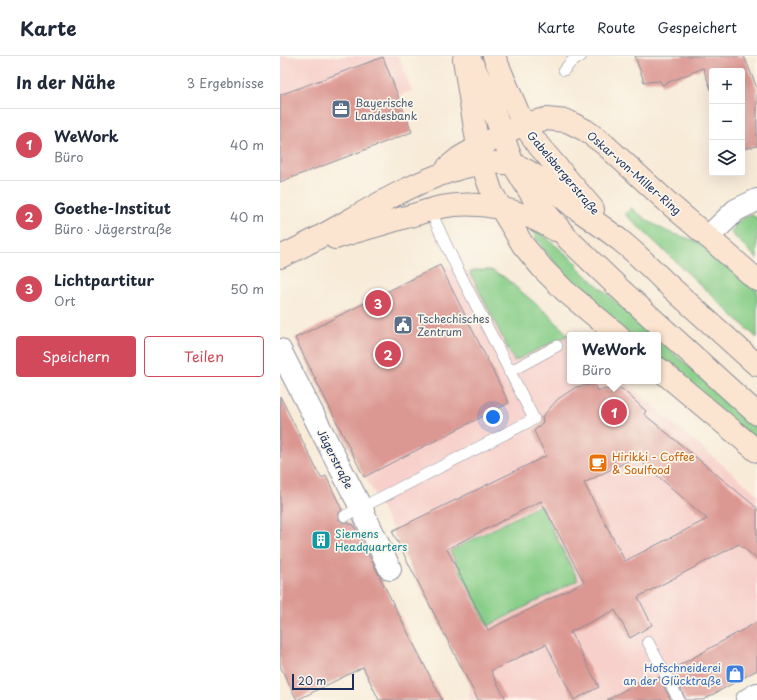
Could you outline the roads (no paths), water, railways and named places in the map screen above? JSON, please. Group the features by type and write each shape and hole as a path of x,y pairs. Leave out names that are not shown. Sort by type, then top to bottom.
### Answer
{"main road":[{"path":"464,56 480,156 492,193 523,245 543,269 566,291 614,332"},
{"path":"468,56 497,116 502,135 513,164"},
{"name":"Gabelsbergerstraße","path":"494,56 523,124 539,146 621,241"},
{"name":"Oskar-von-Miller-Ring","path":"480,156 502,135 523,124 546,119 567,121 585,130 603,143 673,207 757,280"},
{"name":"Oskar-von-Miller-Ring","path":"302,248 374,206 434,177 459,158 480,156 494,163 513,164 542,180 574,207 621,241 757,365"},
{"name":"Oskar-von-Miller-Ring","path":"513,164 532,198 568,239 619,288 757,414"},
{"name":"Oskar-von-Miller-Ring","path":"280,257 302,248 448,206 501,208 537,220 568,239"},
{"path":"661,371 757,451"}],"street":[{"path":"708,236 736,210 757,200"},
{"name":"Jägerstraße","path":"282,361 353,512 390,569"},
{"path":"747,700 757,694"}],"lane":[{"path":"564,70 571,62 581,56"},
{"path":"353,512 534,419 456,266 430,210"},
{"path":"509,372 557,346"},
{"path":"648,642 679,700"}],"place":[{"name":"Bayerische Landesbank","path":"341,109"},
{"name":"Lichtpartitur","path":"378,303"},
{"name":"Tschechisches Zentrum","path":"403,325"},
{"name":"Goethe-Institut","path":"388,354"},
{"name":"WeWork","path":"614,412"},
{"name":"Hirikki - Coffee & Soulfood","path":"598,463"},
{"name":"Siemens Headquarters","path":"321,540"},
{"name":"Hofschneiderei an der Glücktraße","path":"735,674"}]}
